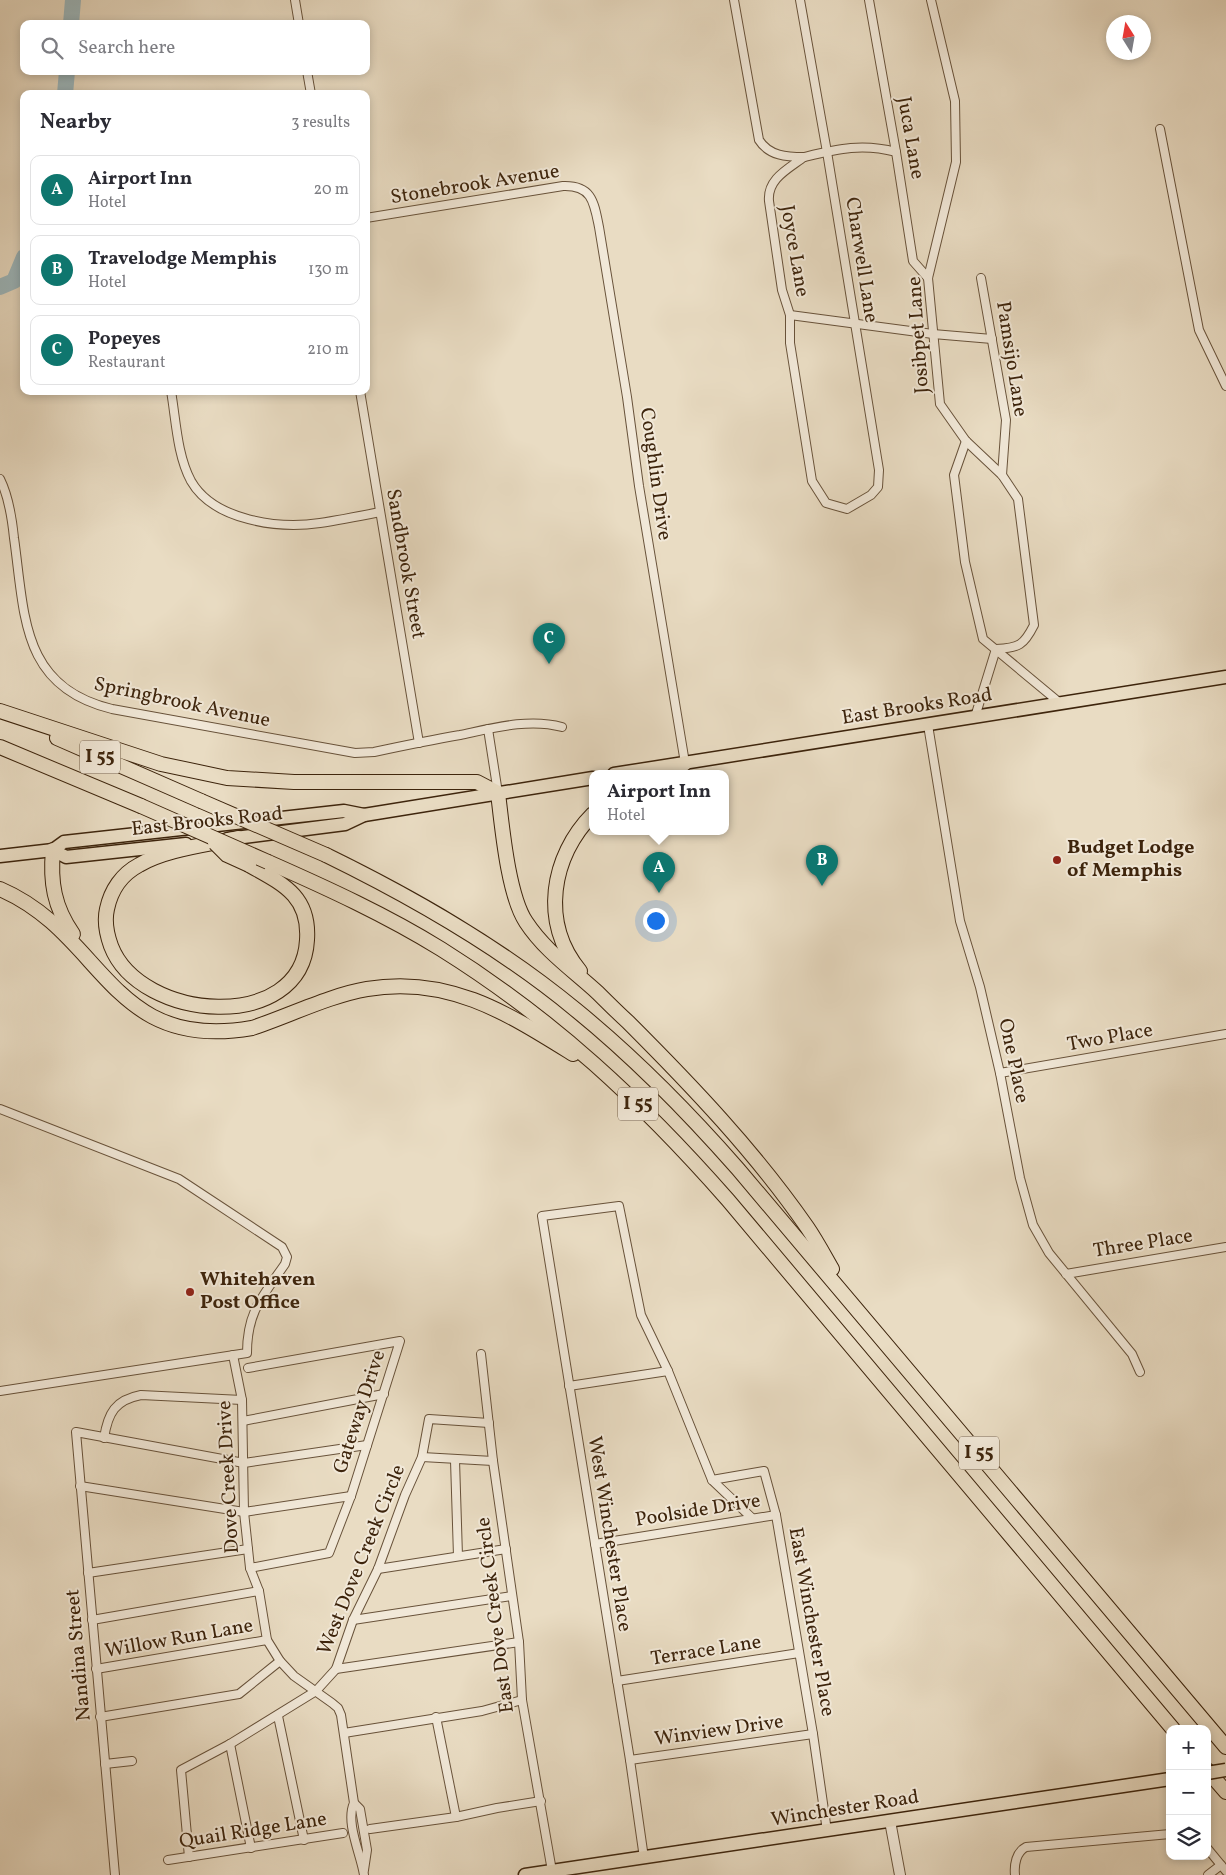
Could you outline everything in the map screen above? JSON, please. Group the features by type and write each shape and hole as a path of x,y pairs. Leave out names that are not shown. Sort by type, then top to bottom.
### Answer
{"highway":[{"path":"0,712 161,764 226,778 294,782 477,782 498,793 512,883 525,921 546,948 598,993 679,1073 724,1122 758,1162 808,1228 850,1300"},
{"name":"I 55","path":"0,712 326,855 401,893 488,946 575,1009 603,1032 692,1116 850,1300 1226,1747"},
{"name":"I 55","path":"0,746 141,806 343,896 440,948 527,1008 563,1036 654,1119 728,1200 1170,1725"},
{"path":"676,770 685,762"},
{"path":"589,819 574,837 563,857 557,874 554,904 558,932 565,950 598,993"},
{"path":"207,836 227,855 280,882 301,904 307,918 307,940 304,959 291,981 281,989 254,1001 235,1006 195,1006 178,1002 151,989 128,972 120,962 108,939 105,916 113,891 131,869 156,857 238,838"},
{"path":"53,850 52,880 58,910 94,966"},
{"path":"0,889 38,911 53,923 114,989 134,1006 151,1017 169,1025 203,1031 232,1031 252,1028 366,989 406,985 447,991 471,998 500,1010 610,1077"},
{"path":"1211,1775 1226,1792"}],"main road":[{"name":"East Brooks Road","path":"638,770 1226,677"},
{"name":"East Brooks Road","path":"0,856 53,850 64,842 344,811 364,814 589,779"},
{"name":"East Brooks Road","path":"53,850 66,857 238,838 345,824 364,814"},
{"path":"1211,1771 1226,1770"},
{"name":"Winchester Road","path":"526,1875 1166,1780"}],"street":[{"path":"295,0 298,20"},
{"path":"734,0 759,140 765,148 778,155 804,157 868,146 896,152"},
{"name":"Charwell Lane","path":"800,0 879,470 878,486 871,496 847,509"},
{"name":"Juca Lane","path":"869,0 914,261 928,278"},
{"name":"Josibpet Lane","path":"931,0 955,101 956,162 928,278 940,404 966,441 1002,475 1018,499 1034,624 1028,638 1014,648 996,650"},
{"path":"308,75 309,90"},
{"path":"1160,129 1199,330 1226,386"},
{"name":"Joyce Lane","path":"804,157 777,178 768,192 782,290 790,315 790,343 812,481 826,503 847,509"},
{"name":"Stonebrook Avenue","path":"370,217 563,186 579,188 588,192"},
{"name":"Coughlin Drive","path":"588,192 594,206 601,236 627,396 640,496 685,762"},
{"name":"Pamsijo Lane","path":"981,278 1006,420 1002,475"},
{"path":"790,315 933,334 992,339"},
{"path":"172,395 185,467 191,481 198,490 218,508 250,519 289,524 318,523 380,512"},
{"name":"Sandbrook Street","path":"361,395 419,742"},
{"path":"966,441 954,475 965,562 983,639 1060,704"},
{"name":"Springbrook Avenue","path":"0,479 11,516 31,641 43,666 55,680 71,693 90,703 112,710 341,751 374,752 488,729 535,723 562,727"},
{"path":"974,717 996,650"},
{"name":"One Place","path":"928,725 960,921 980,987 1000,1073 1020,1178 1033,1225 1049,1253 1132,1354 1140,1372"},
{"path":"488,729 498,793"},
{"name":"Two Place","path":"1000,1073 1226,1034"},
{"path":"0,1109 178,1178 238,1216 282,1247 286,1254 286,1261 255,1310 248,1326 247,1352 0,1391"},
{"name":"West Winchester Place","path":"644,1858 630,1760 542,1216 619,1206 641,1315 668,1371"},
{"name":"Three Place","path":"1066,1274 1226,1247"},
{"name":"Gateway Drive","path":"248,1368 400,1342 351,1496 329,1553 250,1568"},
{"name":"East Dove Creek Circle","path":"481,1354 493,1461 519,1642 522,1700 552,1871"},
{"name":"Dove Creek Drive","path":"233,1355 242,1400 244,1512 250,1568 259,1591 267,1640 280,1661 294,1676 316,1691"},
{"path":"569,1386 668,1371 712,1480 752,1518"},
{"path":"243,1421 384,1394"},
{"path":"242,1400 142,1395 131,1397 112,1411 107,1420 104,1438 244,1463 367,1446"},
{"name":"West Dove Creek Circle","path":"316,1691 336,1669 353,1620 378,1569 405,1495 422,1458 429,1418 489,1423"},
{"name":"Nandina Street","path":"104,1438 76,1432 115,1875"},
{"path":"422,1458 493,1461"},
{"path":"455,1460 458,1556"},
{"name":"East Winchester Place","path":"712,1480 764,1470 776,1514 813,1734 827,1831"},
{"path":"80,1486 244,1512 351,1496"},
{"name":"Poolside Drive","path":"595,1544 776,1514"},
{"path":"88,1573 248,1548"},
{"path":"378,1569 506,1549"},
{"path":"92,1620 259,1591"},
{"path":"353,1620 512,1596"},
{"name":"Willow Run Lane","path":"96,1670 267,1640"},
{"path":"336,1669 519,1642"},
{"name":"Terrace Lane","path":"617,1682 799,1653"},
{"path":"100,1717 239,1694 280,1661"},
{"path":"189,1857 181,1770 278,1716 316,1691 338,1708 344,1733 354,1802 351,1810 357,1852 364,1873"},
{"path":"344,1733 482,1711 522,1700"},
{"path":"278,1716 304,1840"},
{"path":"436,1717 456,1817"},
{"name":"Winview Drive","path":"630,1760 813,1734"},
{"path":"230,1744 250,1848"},
{"path":"105,1764 132,1761"},
{"name":"Quail Ridge Lane","path":"354,1831 456,1817 541,1801"},
{"path":"354,1802 360,1809 367,1829 364,1873"},
{"path":"890,1821 900,1875"},
{"name":"Quail Ridge Lane","path":"168,1860 343,1833"},
{"path":"1015,1875 1018,1853 1026,1847 1166,1834"},
{"path":"1208,1875 1224,1868 1211,1853"}],"waterway":[{"path":"71,20 73,0"},
{"path":"65,90 67,75"},
{"path":"0,287 14,281 20,267"}],"place":[{"name":"Popeyes","path":"549,664"},
{"name":"Budget Lodge of Memphis","path":"1057,860"},
{"name":"Travelodge Memphis","path":"822,886"},
{"name":"Airport Inn","path":"659,893"},
{"name":"Whitehaven Post Office","path":"190,1292"}]}
